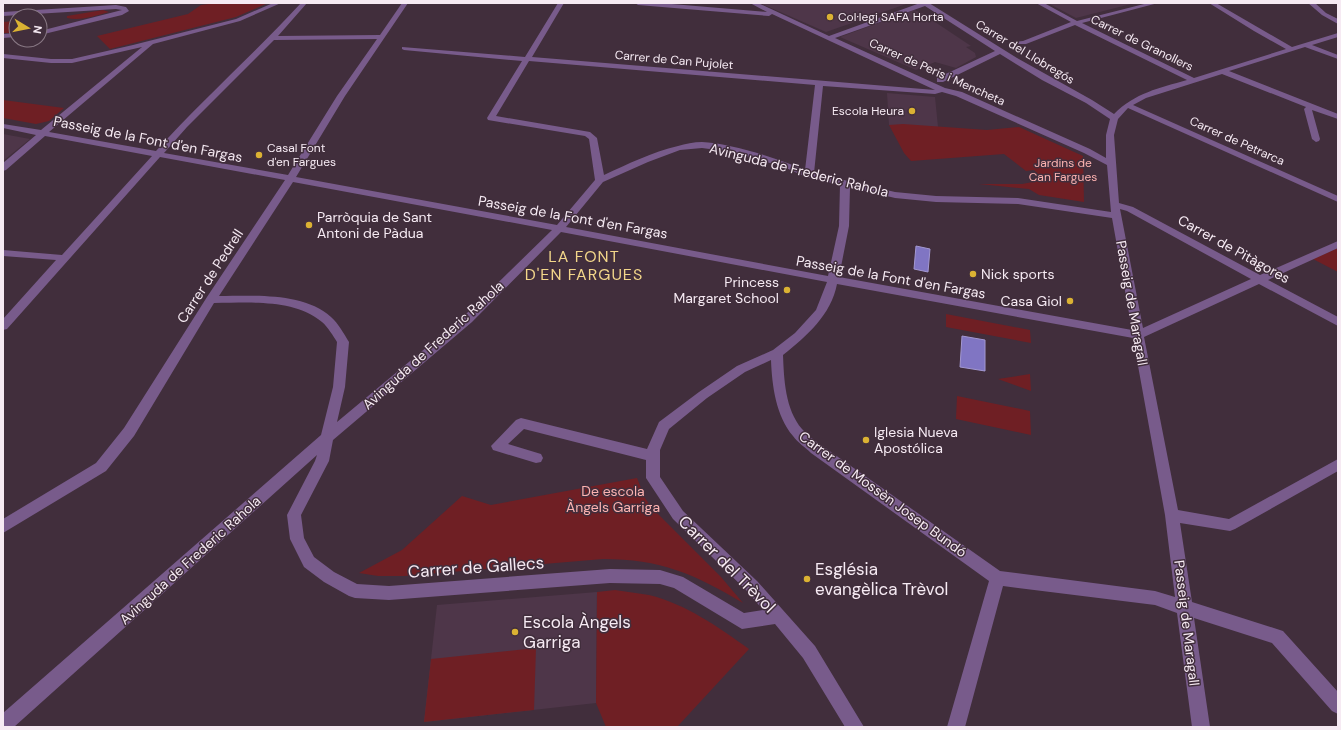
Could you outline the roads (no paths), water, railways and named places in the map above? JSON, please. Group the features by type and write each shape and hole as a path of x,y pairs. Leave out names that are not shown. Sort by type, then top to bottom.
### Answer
{"street":[{"path":"3,56 51,61 72,61 238,20 278,3"},
{"path":"3,326 156,155 272,38 304,3"},
{"name":"Carrer de Pedrell","path":"3,527 101,467 129,432 211,300 290,180 341,96 405,3"},
{"path":"560,3 528,59 491,118 587,134 594,138 600,180"},
{"path":"638,3 779,15"},
{"name":"Carrer de Peris i Mencheta","path":"753,3 942,90 959,94 1087,151 1111,164"},
{"path":"829,38 925,3"},
{"name":"Carrer del Llobregós","path":"925,3 1000,51 1054,83 1099,106 1114,118"},
{"name":"Carrer de Granollers","path":"1039,3 1075,23 1193,80"},
{"path":"1015,43 1024,43 1075,23 1155,3"},
{"path":"1212,3 1291,49"},
{"path":"1311,3 1324,14 1338,22"},
{"path":"48,10 116,7 124,8 126,11 120,14 48,31"},
{"path":"1114,118 1127,104 1142,96 1338,35"},
{"path":"272,38 381,37"},
{"path":"3,168 152,42"},
{"path":"1305,45 1338,57"},
{"name":"Carrer de Can Pujolet","path":"404,48 819,84 935,92 942,90"},
{"path":"940,80 1000,51"},
{"path":"1222,71 1338,117"},
{"path":"809,175 819,84"},
{"name":"Carrer de Petrarca","path":"1127,104 1338,199"},
{"path":"1308,109 1316,139"},
{"name":"Passeig de Maragall","path":"1114,118 1110,135 1116,216 1172,515 1200,727"},
{"name":"Passeig de la Font d'en Fargas","path":"3,126 1138,336"},
{"name":"Avinguda de Frederic Rahola","path":"3,725 328,438 468,319 560,228 600,180 679,148 702,145 733,150 780,163 809,175 845,184 902,195 936,199 1018,201 1116,216"},
{"path":"777,353 798,336 821,312 833,280 844,226 845,184"},
{"name":"Carrer de Pitàgores","path":"1115,205 1130,209 1338,322"},
{"path":"1138,336 1338,244"},
{"path":"3,253 65,258"},
{"name":"Carrer de Gallecs","path":"211,300 259,299 302,305 327,320 343,342 339,387 322,461 294,515 297,539 310,562 329,577 355,591 389,593 610,576 660,577 678,582 730,612 742,621 778,616"},
{"name":"Carrer del Trèvol","path":"777,353 741,369 703,395 664,426 653,450 653,478 678,515 752,586 809,652 855,727"},
{"name":"Carrer de Mossèn Josep Bundó","path":"777,353 777,373 784,405 794,429 816,449 997,578 1155,598 1277,637 1338,705"},
{"path":"536,458 498,446 521,423 653,456"},
{"path":"1172,515 1230,525 1338,464"},
{"path":"956,727 997,578"}],"place":[{"name":"Col·legi SAFA Horta","path":"830,17"},
{"name":"Escola Heura","path":"912,111"},
{"name":"Casal Font d'en Fargues","path":"259,155"},
{"name":"Parròquia de Sant Antoni de Pàdua","path":"309,225"},
{"name":"Nick sports","path":"973,274"},
{"name":"Princess Margaret School","path":"787,290"},
{"name":"Casa Giol","path":"1070,301"},
{"name":"Iglesia Nueva Apostólica","path":"866,440"},
{"name":"Església evangèlica Trèvol","path":"807,579"},
{"name":"Escola Àngels Garriga","path":"515,632"}],"district":[{"name":"LA FONT D'EN FARGUES","path":"584,265"}],"park label":[{"name":"Jardins de Can Fargues","path":"1063,170"},
{"name":"De escola Àngels Garriga","path":"613,500"}]}
